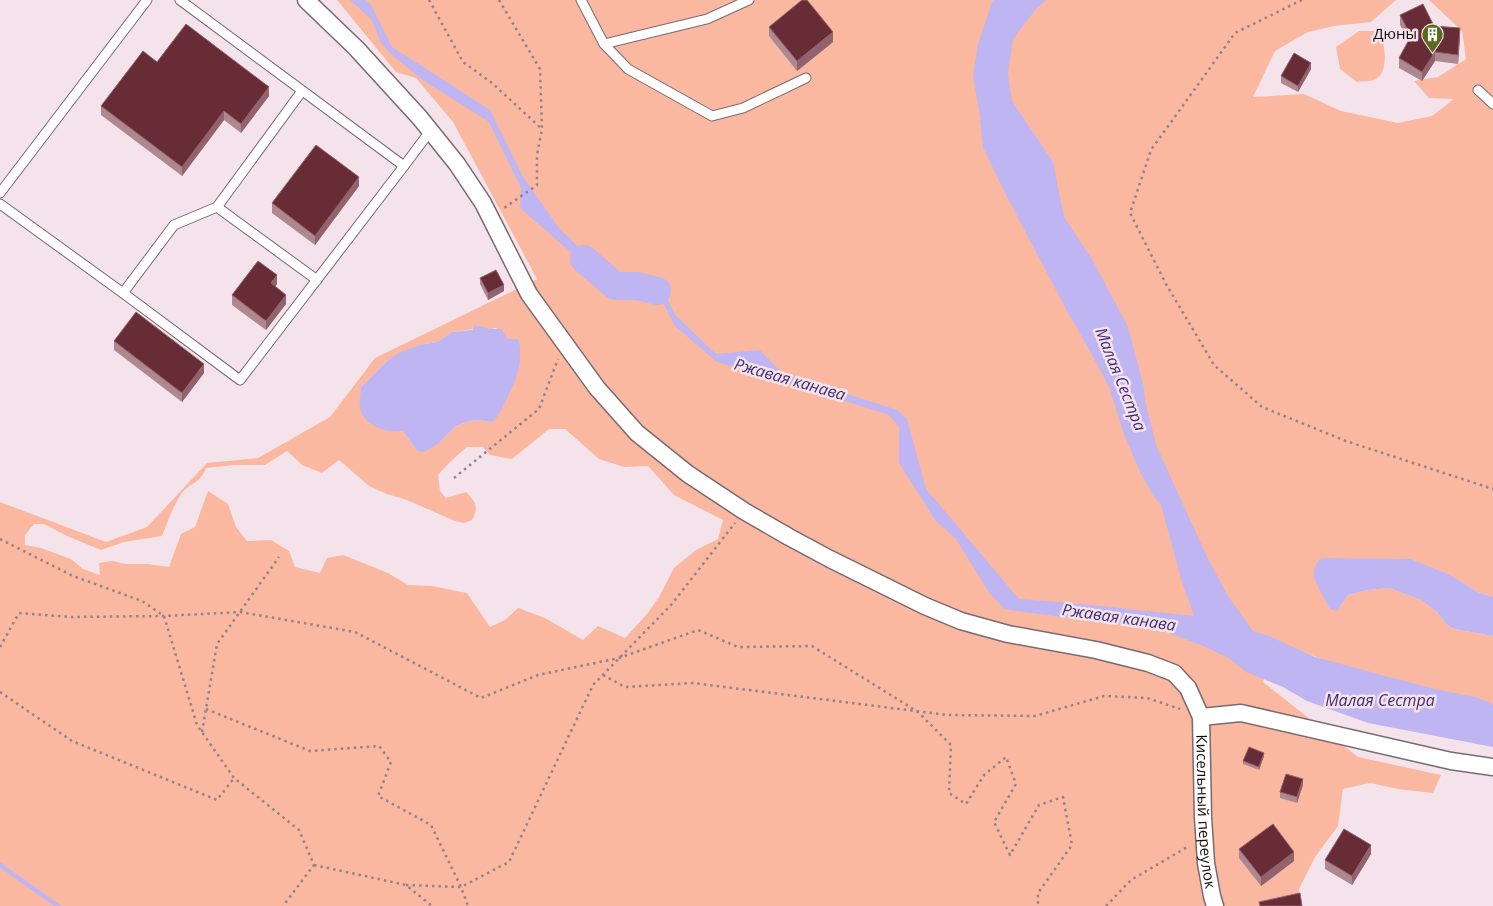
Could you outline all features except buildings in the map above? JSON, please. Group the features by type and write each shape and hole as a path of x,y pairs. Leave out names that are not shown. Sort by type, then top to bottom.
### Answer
{"street":[{"path":"306,0 356,48 457,164 483,203 529,294 597,388 637,433 688,474 744,511 830,559 925,606 961,621 1008,634 1104,652 1148,663 1174,673 1188,688 1201,716 1241,713 1451,761 1493,767"},
{"name":"Кисельный переулок","path":"1201,716 1206,863 1215,906"}],"lane":[{"path":"0,192 147,0"},
{"path":"180,0 404,166"},
{"path":"581,0 604,44 628,69 712,116 743,108 806,78"},
{"path":"604,44 707,18 748,0"},
{"path":"1478,90 1493,104"},
{"path":"123,293 174,225 217,207 302,91"},
{"path":"0,204 240,380 425,138 432,134"},
{"path":"217,207 317,280"}],"path":[{"path":"429,0 463,62 492,83 542,128"},
{"path":"500,0 540,69 542,128 537,155 537,185 518,198"},
{"path":"1302,0 1235,33 1151,150 1130,213 1166,284 1214,365 1262,408 1346,441 1493,489"},
{"path":"454,478 539,409 564,344"},
{"path":"314,865 406,884 461,887 509,862 593,686 671,605 744,511"},
{"path":"0,539 73,576 142,601 164,616 197,725 234,778 298,830 314,865"},
{"path":"202,732 217,644 278,557"},
{"path":"0,647 19,613 70,617 164,616 240,612 356,632 481,698 538,675 619,658 698,630 738,647 812,646 918,712 951,745 949,793 966,804 984,775 1006,757 1016,784 994,822 1010,855 1039,805 1063,797 1072,845 1038,893 1038,906"},
{"path":"603,675 625,687 692,683 947,715 1035,716 1104,696 1147,698 1201,716"},
{"path":"0,692 72,741 217,800 234,778"},
{"path":"206,709 310,751 379,746 391,762 378,796 431,825 461,887 468,906"},
{"path":"1106,906 1132,880 1205,837"},
{"path":"284,905 314,865"},
{"path":"406,884 432,906"}],"shaded area":[{"path":"337,0 1396,0 1371,22 1334,26 1308,32 1275,51 1253,97 1304,94 1341,111 1398,123 1432,116 1454,99 1429,98 1414,81 1438,77 1466,59 1462,31 1429,0 1493,0 1493,597 1478,592 1450,575 1322,558 1340,607 1348,595 1368,590 1389,588 1421,600 1437,612 1447,625 1454,629 1493,636 1493,712 1357,673 1278,642 1263,682 1358,757 1441,775 1433,793 1398,789 1370,783 1343,789 1338,826 1315,857 1299,889 1300,906 0,906 0,502 106,542 147,527 207,463 258,458 330,417 375,358 537,279 453,122 416,78 396,72","holes":["496,328 507,339 520,362 512,387 505,401 490,422 481,420 469,421 456,426 439,443 417,451 403,431 361,387 389,359 419,345 437,342 452,332","549,429 565,429 599,459 624,467 648,466 674,495 723,520 718,539 696,550 674,568 659,597 647,614 625,638 598,626 583,640 545,618 518,608 505,620 490,627 467,593 432,586 408,585 388,573 343,555 327,558 320,573 295,567 289,551 271,540 247,541 236,527 228,504 208,491 195,527 181,534 169,567 148,564 126,564 112,561 99,563 100,575 83,569 71,559 41,548 25,545 25,535 34,524 44,524 101,550 124,542 162,536 173,508 182,493 201,477 206,468 234,465 265,465 287,451 302,465 322,473 339,460 369,486 464,523 472,520 476,508 474,502 466,492 446,498 440,491 438,475 467,447 483,447 490,455 512,459"]},
{"path":"1359,31 1376,31 1383,37 1385,53 1383,71 1372,81 1357,82 1340,69 1336,47"}],"water":[{"name":"Малая Сестра","path":"350,0 366,0 371,5 392,47 490,110 523,177 559,228 614,282 663,290 675,315 716,354 760,350 782,373 897,410 907,419 926,489 1019,599 1194,616 1182,582 1161,505 1154,497 1140,472 1124,434 1109,387 1067,311 983,147 973,76 978,44 992,2 994,0 1046,0 1036,9 1013,39 1008,74 1012,101 1053,162 1064,217 1093,261 1128,327 1156,445 1208,559 1228,596 1253,631 1269,636 1315,657 1430,688 1475,697 1491,703 1493,705 1493,747 1368,723 1307,701 1283,687 1246,672 1230,659 1208,648 1148,625 1075,619 1004,609 988,591 956,539 935,520 899,463 899,426 887,414 717,362 675,326 661,299 604,281 520,208 521,188 489,122 424,81 392,55 381,43 372,20"},
{"path":"474,325 491,329 502,329 507,339 518,339 520,347 520,362 516,379 502,409 494,421 469,421 456,426 439,443 424,452 417,451 403,431 378,428 364,417 360,408 361,387 389,359 419,345 437,342 452,332 473,330"},
{"path":"1322,558 1410,559 1450,575 1478,592 1493,597 1493,636 1454,629 1447,625 1437,612 1421,600 1389,588 1368,590 1348,595 1337,611 1330,609 1318,588 1314,576 1318,561"}],"waterway":[{"name":"Ржавая канава","path":"584,259 615,286 637,286 657,291"},
{"path":"0,865 58,906"}],"place":[{"name":"Дюны","path":"1433,53"}]}
